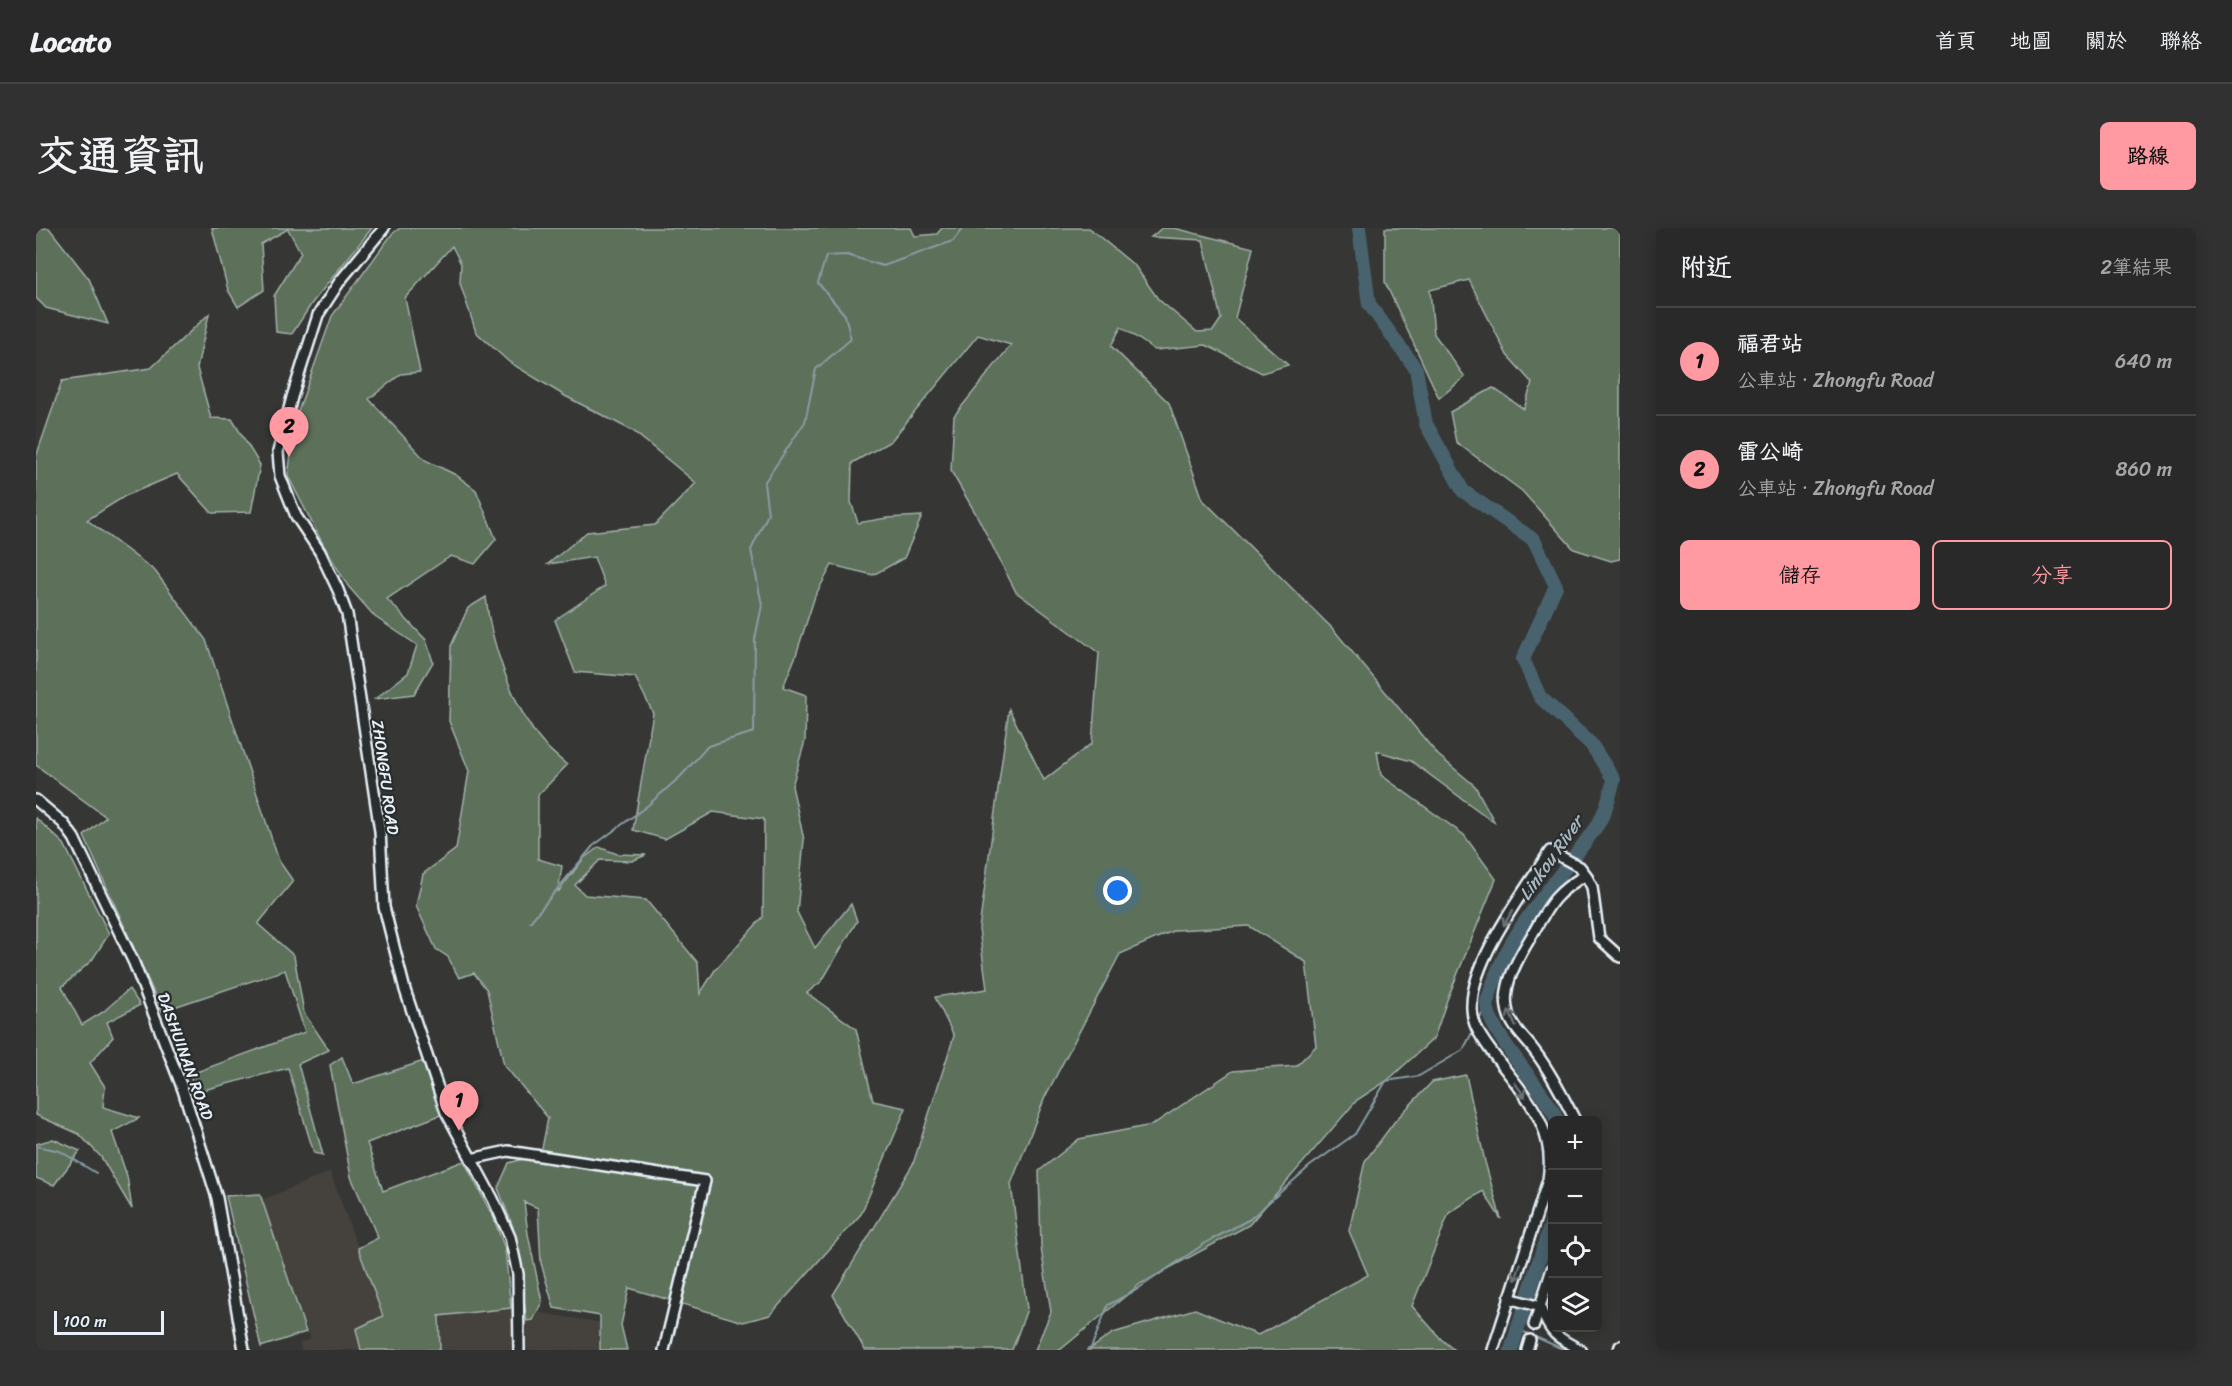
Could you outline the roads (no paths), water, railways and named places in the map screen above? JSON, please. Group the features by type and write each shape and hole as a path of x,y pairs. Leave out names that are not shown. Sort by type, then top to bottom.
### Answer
{"street":[{"name":"ZHONGFU ROAD","path":"384,228 340,281 318,315 278,452 280,476 296,516 320,552 347,614 380,831 384,908 405,990 446,1112 493,1199 510,1237 518,1274 519,1350"},
{"name":"DASHUINAN ROAD","path":"36,800 63,823 74,838 134,963 159,1024 215,1188 244,1350"},
{"path":"1493,1350 1513,1299 1551,1164 1545,1130 1537,1114 1479,1034 1473,1019 1474,988 1486,955 1552,852 1583,871 1592,887 1599,938 1620,957"},
{"path":"1573,1116 1547,1069 1512,1023 1506,1005 1513,969 1551,902 1583,871"},
{"path":"471,1159 508,1151 705,1180 664,1350"},
{"path":"1534,1326 1537,1306 1548,1278"},
{"path":"1513,1299 1537,1306 1548,1328 1581,1350"},
{"path":"1527,1350 1530,1340"}],"waterway":[{"path":"530,922 593,846 647,806 681,776 708,746 754,732 755,639 762,605 751,550 768,514 764,483 805,422 816,369 851,339 845,315 818,283 826,256 847,255 883,266 953,241 963,228"},
{"name":"Linkou River","path":"1359,228 1369,304 1416,369 1426,424 1463,491 1534,540 1556,586 1523,659 1540,697 1591,744 1614,780 1599,822 1511,943 1500,965 1487,1002 1490,1016 1497,1030 1541,1092 1555,1116"},
{"path":"1479,1020 1487,1004"},
{"path":"1087,1350 1091,1348 1108,1305 1136,1290 1207,1242 1250,1219 1310,1166 1355,1134 1386,1081 1419,1076 1463,1050 1473,1031"},
{"path":"36,1146 60,1151 96,1173"},
{"name":"Linkou River","path":"1511,1350 1551,1224"},
{"path":"1517,1329 1565,1350"}],"place":[{"name":"雷公崎","path":"289,457"},
{"name":"福君站","path":"459,1131"}]}
